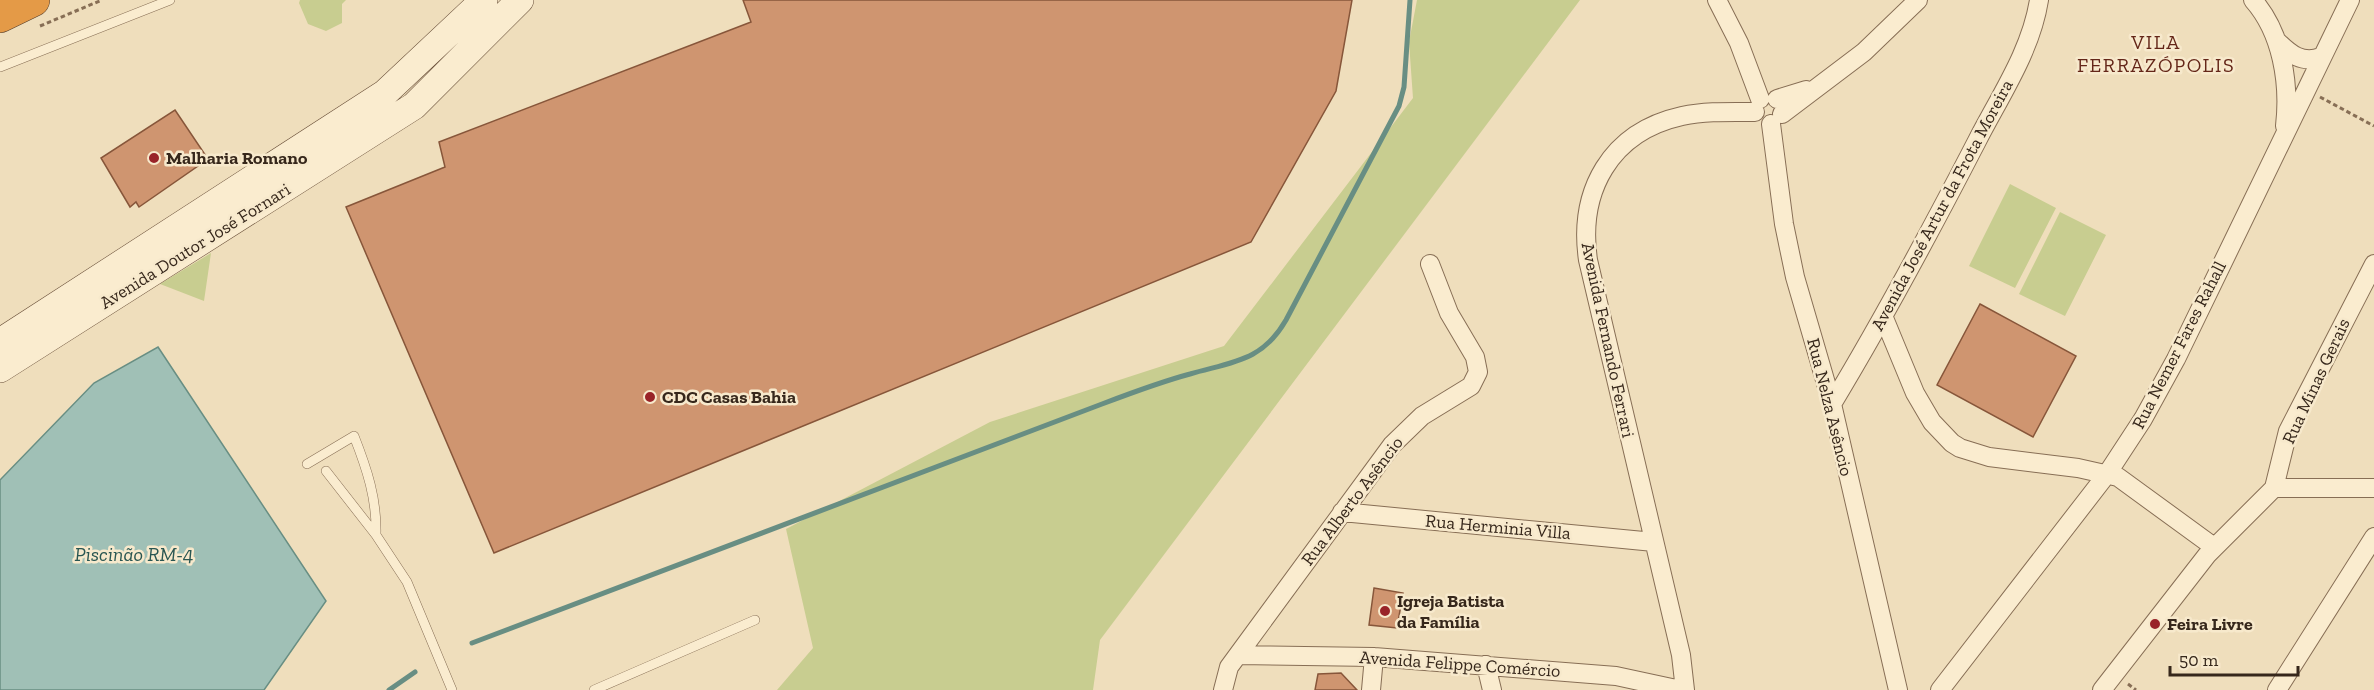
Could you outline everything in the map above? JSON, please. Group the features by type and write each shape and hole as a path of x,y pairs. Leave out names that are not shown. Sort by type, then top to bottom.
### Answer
{"highway":[{"path":"0,11 31,10"},
{"path":"0,16 31,10"}],"street":[{"name":"Avenida Doutor José Fornari","path":"0,342 385,93 484,0"},
{"name":"Avenida Doutor José Fornari","path":"0,369 414,106 520,0"},
{"name":"Rua Nelza Asêncio","path":"1717,0 1769,110 1773,157 1795,277 1832,404 1898,690"},
{"name":"Avenida Fernando Ferrari","path":"1683,690 1679,644 1588,260 1585,229 1588,202 1600,175 1617,152 1652,125 1694,114 1769,110 1819,85 1864,52 1918,0"},
{"path":"2253,0 2265,15 2277,41 2284,77 2284,133"},
{"name":"Rua Nemer Fares Rahall","path":"1940,690 2107,474 2158,393 2350,0"},
{"name":"Avenida José Artur da Frota Moreira","path":"1832,404 1884,318 2021,56 2043,2"},
{"path":"2277,41 2291,54 2302,60 2321,57"},
{"name":"Rua Alberto Asêncio","path":"1223,690 1229,667 1392,445 1411,424 1464,391 1475,380 1478,372 1475,357 1449,313 1430,264"},
{"name":"Rua Minas Gerais","path":"2274,488 2288,431 2374,264"},
{"path":"1884,318 1920,402 1932,423 1952,443 1960,448 1989,457 2107,474 2128,482 2214,547"},
{"path":"2102,690 2214,547 2274,488 2374,488"},
{"name":"Rua Herminia Villa","path":"1342,512 1654,542"},
{"path":"2277,690 2374,537"},
{"path":"1657,687 1673,662 1679,644"},
{"name":"Avenida Felippe Comércio","path":"1238,655 1374,657 1486,665 1683,690"},
{"path":"1371,690 1374,657"},
{"path":"1486,665 1492,690"}],"lane":[{"path":"0,67 170,0"},
{"path":"307,464 354,436 375,498 376,535"},
{"path":"326,471 376,535 407,582 452,690"},
{"path":"594,690 755,620"}],"path":[{"path":"31,10 102,0"},
{"path":"2306,89 2374,126"}],"green space":[{"path":"300,0 346,0 342,4 342,23 326,31 308,24 299,3"},
{"path":"1417,0 1580,0 1100,640 1093,690 777,690 813,648 786,529 990,422 1224,346 1413,98 1409,42"},
{"path":"2010,184 2056,208 2015,288 1969,266"},
{"path":"2060,212 2106,235 2065,316 2019,294"},
{"path":"211,253 204,301 160,284"}],"water":[{"name":"Piscinão RM-4","path":"158,347 326,601 264,690 0,690 0,480 94,383"}],"building":[{"name":"CDC Casas Bahia","path":"743,0 1352,0 1336,91 1251,242 494,553 346,207 445,167 439,142 751,22"},
{"name":"Malharia Romano","path":"175,110 208,159 139,207 136,202 130,207 101,158"},
{"path":"1980,304 2076,356 2033,437 1937,385"},
{"name":"Igreja Batista da Família","path":"1374,588 1403,593 1397,628 1369,625"},
{"path":"1341,673 1357,690 1315,690 1318,674"}],"waterway":[{"path":"472,643 1124,396 1232,363 1256,352 1277,334 1286,320 1399,106 1404,87 1410,0"},
{"path":"389,690 415,672"}],"place":[{"name":"Malharia Romano","path":"154,158"},
{"name":"CDC Casas Bahia","path":"650,397"},
{"name":"Igreja Batista da Família","path":"1385,611"},
{"name":"Feira Livre","path":"2155,624"}],"district":[{"name":"VILA FERRAZÓPOLIS","path":"2156,54"}]}
